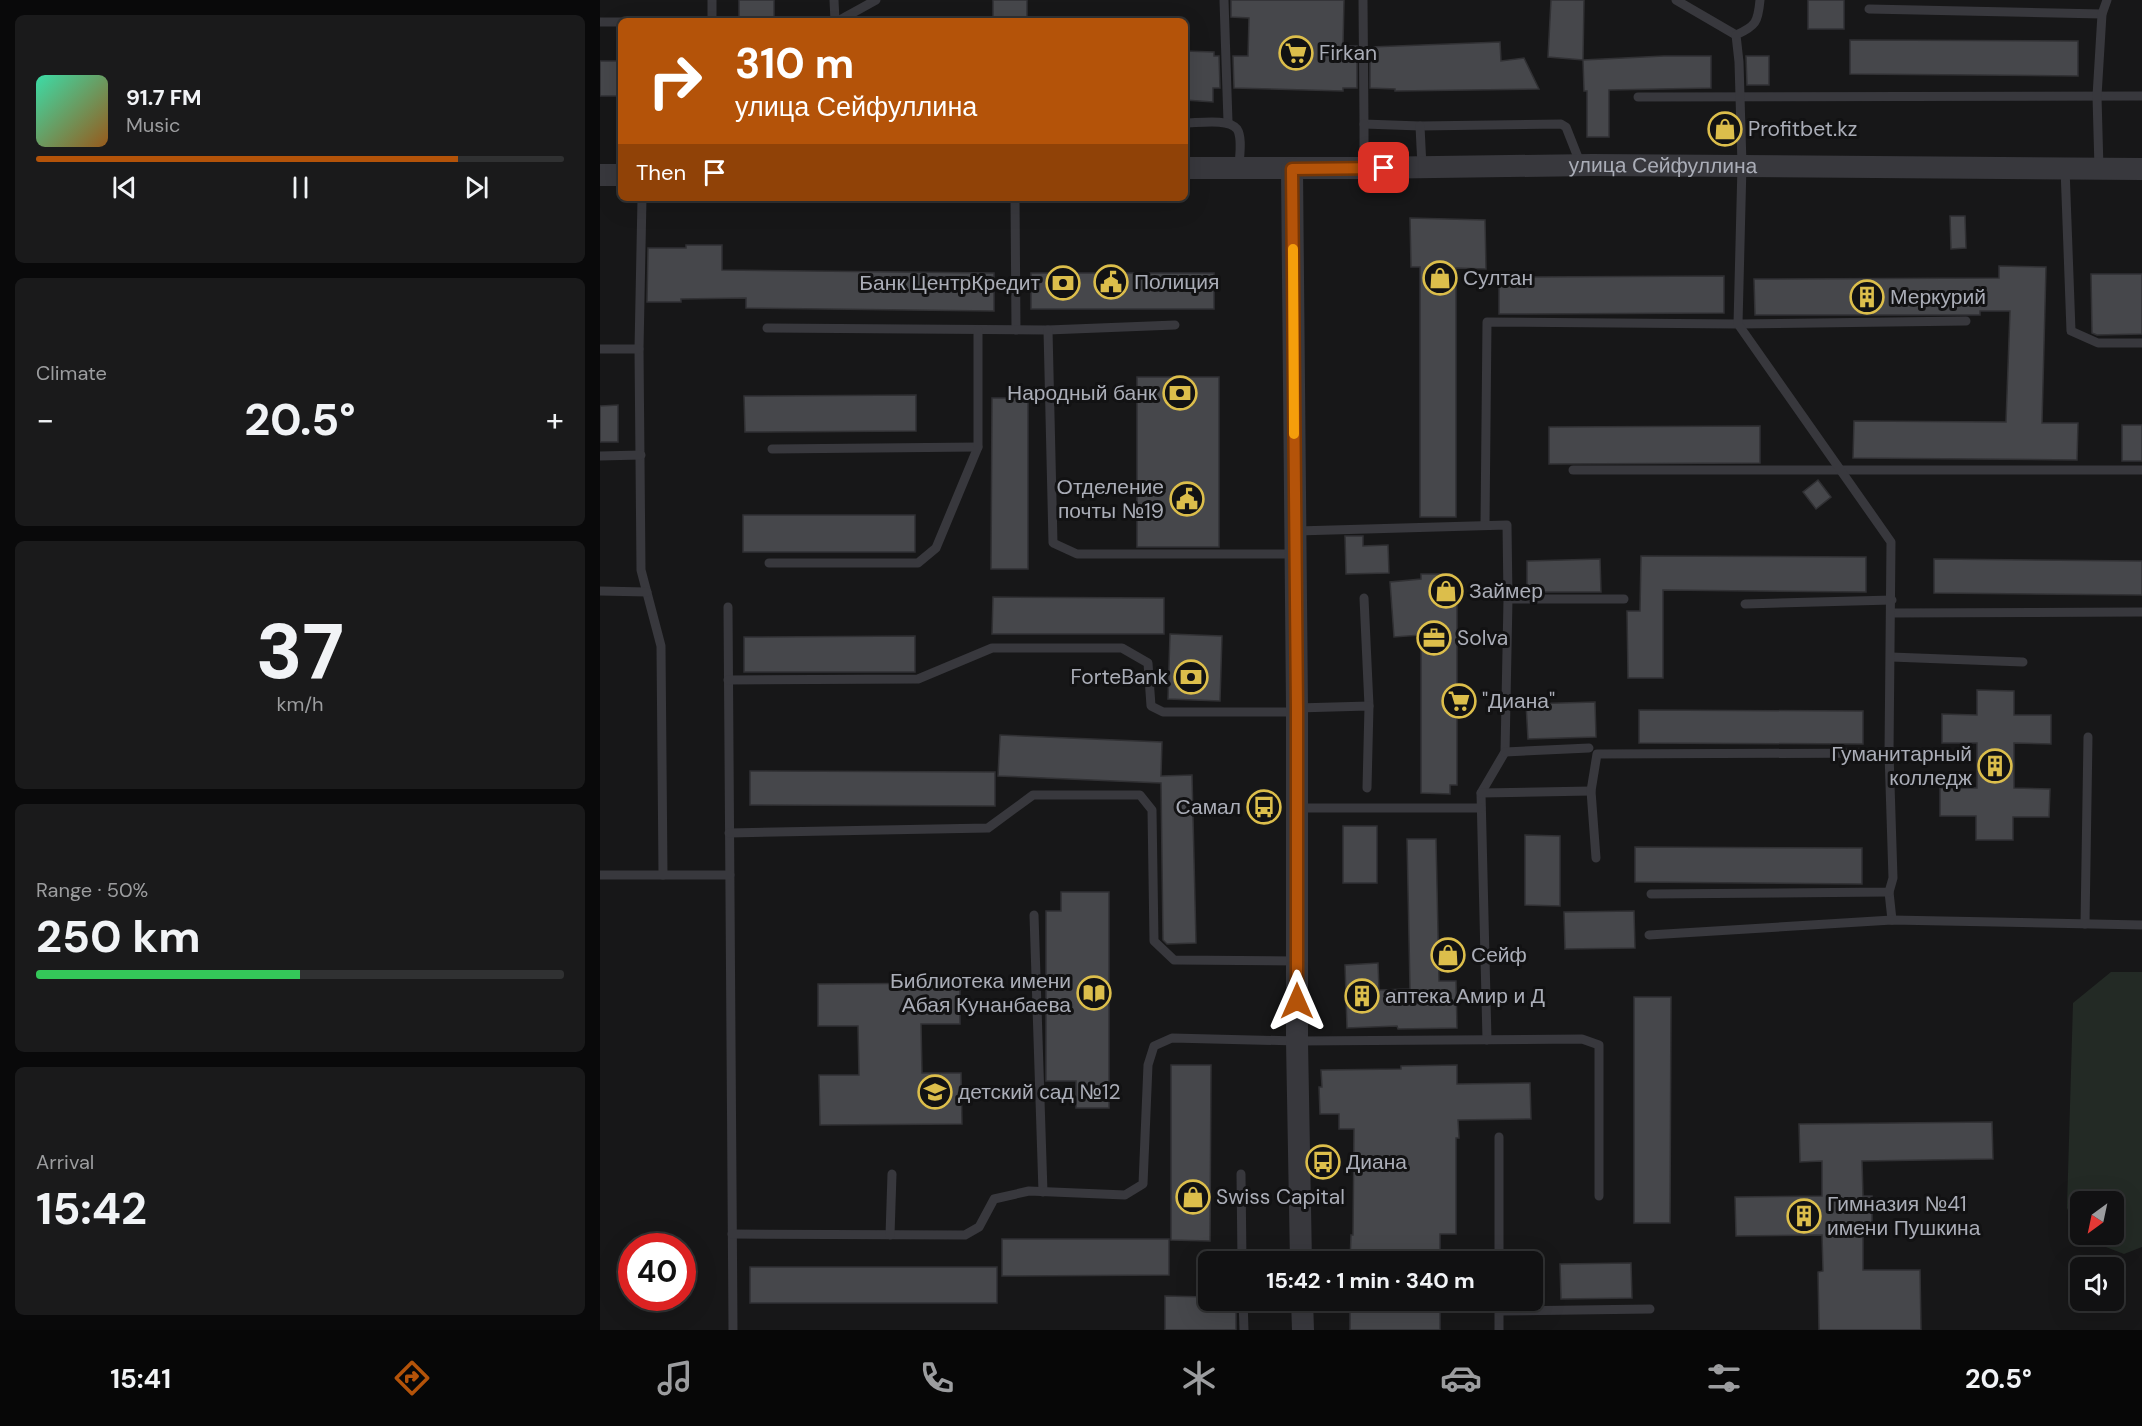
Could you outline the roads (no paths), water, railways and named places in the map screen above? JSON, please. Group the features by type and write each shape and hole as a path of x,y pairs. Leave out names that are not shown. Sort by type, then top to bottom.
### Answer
{"street":[{"name":"улица Сейфуллина","path":"1188,168 1742,165 2142,169"},
{"path":"1292,169 1297,1041 1301,1251"},
{"path":"600,176 618,175"},
{"path":"1302,1311 1303,1330"}],"lane":[{"path":"712,0 712,18"},
{"path":"834,0 836,18"},
{"path":"842,18 876,0"},
{"path":"1224,0 1227,122"},
{"path":"1363,0 1364,168"},
{"path":"1676,0 1736,35"},
{"path":"1736,35 1750,29 1755,23 1759,14 1760,0"},
{"path":"2099,168 2097,96 2102,14 2107,0"},
{"path":"1869,9 2102,14"},
{"path":"600,22 618,22"},
{"path":"1736,35 1742,165 1738,324 1892,542 1889,753 1893,878 1889,891 1892,920"},
{"path":"1638,97 2142,96"},
{"path":"1188,123 1227,122 1237,129 1239,168"},
{"path":"1364,124 1420,126 1561,124 1566,127 1581,165"},
{"path":"1420,126 1422,167"},
{"path":"2066,168 2071,331 2098,343 2142,343"},
{"path":"642,201 639,349 641,570 661,646 663,875"},
{"path":"1015,201 1016,330"},
{"path":"1485,525 1487,322 1738,324 1966,321"},
{"path":"767,328 1048,330 1175,324"},
{"path":"769,563 918,563 936,548 978,447 978,330"},
{"path":"1048,330 1053,543 1077,554 1296,554"},
{"path":"600,349 639,349"},
{"path":"772,449 978,447"},
{"path":"600,456 641,455"},
{"path":"1573,470 1840,468 2142,470"},
{"path":"1295,531 1507,525 1508,599 1504,752 1481,793 1486,1040"},
{"path":"600,591 647,592"},
{"path":"1364,598 1369,706 1367,788"},
{"path":"1508,599 1624,599"},
{"path":"1745,604 1892,600"},
{"path":"728,607 733,1330"},
{"path":"1892,613 2142,612"},
{"path":"728,680 918,679 992,648 1122,648 1148,663 1151,706 1163,712 1296,710 1369,706"},
{"path":"1891,657 2023,662"},
{"path":"2085,924 2088,737"},
{"path":"1504,752 1589,748"},
{"path":"1596,858 1591,791 1597,754 1889,753"},
{"path":"1481,793 1591,791"},
{"path":"729,833 988,828 1033,795 1140,795 1152,810 1154,942 1173,960 1297,961"},
{"path":"1296,807 1481,808"},
{"path":"600,874 730,875"},
{"path":"1651,894 1889,891"},
{"path":"1034,915 1043,1192"},
{"path":"1649,935 1892,920 2142,925"},
{"path":"732,1234 965,1235 979,1227 994,1199 1029,1191 1125,1195 1143,1184 1148,1065 1154,1046 1172,1038 1297,1041 1582,1039 1599,1045 1599,1196"},
{"path":"1499,1137 1499,1251"},
{"path":"890,1235 892,1174"},
{"path":"1241,1174 1242,1251"},
{"path":"1543,1310 1650,1309"},
{"path":"1243,1311 1244,1330"},
{"path":"1499,1311 1499,1330"}],"place":[{"name":"Firkan","path":"1296,53"},
{"name":"Profitbet.kz","path":"1725,129"},
{"name":"Султан","path":"1440,278"},
{"name":"Полиция","path":"1111,282"},
{"name":"Банк ЦентрКредит","path":"1063,283"},
{"name":"Меркурий","path":"1867,297"},
{"name":"Народный банк","path":"1180,393"},
{"name":"Отделение почты №19","path":"1187,499"},
{"name":"Займер","path":"1446,591"},
{"name":"Solva","path":"1434,638"},
{"name":"ForteBank","path":"1191,677"},
{"name":"\"Диана\"","path":"1459,701"},
{"name":"Гуманитарный колледж","path":"1995,766"},
{"name":"Самал","path":"1264,807"},
{"name":"Сейф","path":"1448,955"},
{"name":"Библиотека имени Абая Кунанбаева","path":"1094,993"},
{"name":"аптека Амир и Д","path":"1362,996"},
{"name":"детский сад №12","path":"935,1092"},
{"name":"Диана","path":"1323,1162"},
{"name":"Swiss Capital","path":"1193,1197"},
{"name":"Гимназия №41 имени Пушкина","path":"1804,1216"}]}
